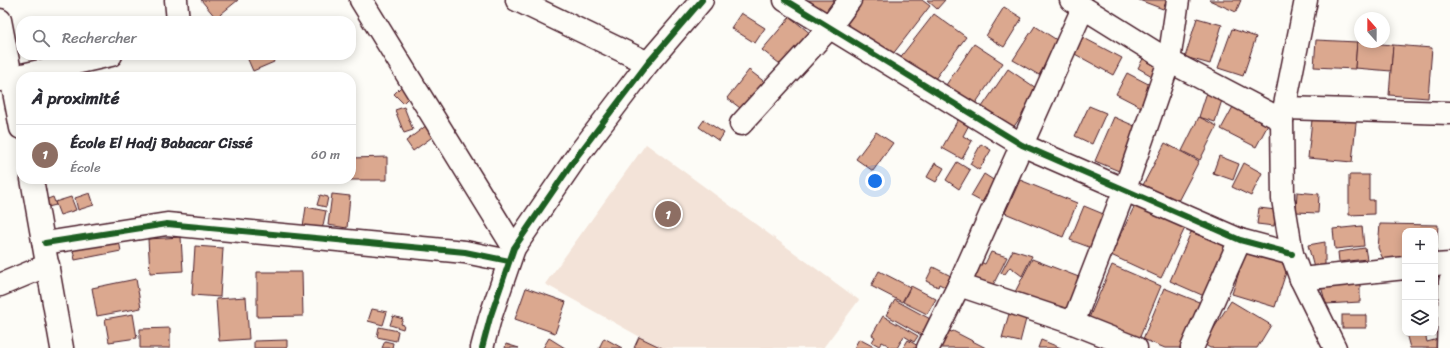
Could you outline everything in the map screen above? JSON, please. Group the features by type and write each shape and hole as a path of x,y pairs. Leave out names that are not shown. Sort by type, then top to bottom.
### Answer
{"street":[{"path":"176,0 178,16"},
{"path":"361,0 511,255"},
{"path":"517,0 648,63"},
{"path":"482,348 511,255 575,159 648,63 702,0"},
{"path":"785,0 830,26 1022,145 1240,240 1292,254"},
{"path":"741,124 830,26 850,0"},
{"path":"1074,323 1125,190 1170,61 1178,0"},
{"path":"1306,0 1283,114 1283,199 1292,254 1301,279 1335,348"},
{"path":"928,348 959,285 1022,145 1077,4 1170,61 1283,114 1450,114"},
{"path":"0,20 5,79 16,113"},
{"path":"36,72 89,60"},
{"path":"5,79 16,77"},
{"path":"33,184 45,243 62,348"},
{"path":"45,243 167,224 511,255"},
{"path":"1192,348 1240,240"},
{"path":"1438,265 1450,264"},
{"path":"0,286 48,265"},
{"path":"1301,279 1402,268"},
{"path":"1448,348 1450,282"},
{"path":"959,285 1074,323 1136,348"}],"shaded area":[{"path":"646,144 859,300 823,348 660,348 545,284"}],"building":[{"path":"201,0 238,0 218,16 214,16"},
{"path":"805,0 834,0 824,14"},
{"path":"859,0 922,0 930,6 889,59 841,23"},
{"path":"927,0 945,0 937,9"},
{"path":"1139,0 1167,0 1163,9"},
{"path":"1209,0 1241,0 1236,12"},
{"path":"1004,7 1022,18 1004,47 986,36"},
{"path":"741,13 765,28 755,43 731,28"},
{"path":"934,14 966,37 932,83 899,59"},
{"path":"790,17 811,34 784,67 762,50"},
{"path":"1197,18 1222,25 1210,64 1185,57"},
{"path":"1035,26 1060,42 1039,75 1013,60"},
{"path":"1232,29 1256,37 1243,76 1218,68"},
{"path":"1082,37 1122,58 1113,75 1073,53"},
{"path":"1316,40 1354,42 1354,48 1357,48 1355,69 1314,67"},
{"path":"974,44 1003,63 975,104 946,85"},
{"path":"1390,45 1393,45 1391,71 1355,68 1357,48 1390,48"},
{"path":"1393,45 1432,48 1428,98 1389,95"},
{"path":"1146,53 1167,65 1159,80 1138,68"},
{"path":"248,60 273,60 274,62 253,71"},
{"path":"1008,69 1039,90 1013,128 982,107"},
{"path":"749,70 766,83 744,111 727,98"},
{"path":"1127,73 1158,89 1147,110 1116,94"},
{"path":"401,87 410,96 403,103 394,94"},
{"path":"1207,92 1223,97 1215,122 1199,117"},
{"path":"1234,105 1269,123 1256,147 1221,129"},
{"path":"1089,106 1106,113 1092,144 1075,136"},
{"path":"404,107 413,130 404,133 395,110"},
{"path":"1313,110 1357,114 1352,162 1308,158"},
{"path":"960,116 971,121 963,136 972,141 962,159 942,148"},
{"path":"1114,117 1144,130 1126,174 1095,161"},
{"path":"1199,117 1217,126 1200,160 1182,151"},
{"path":"704,120 724,133 719,141 699,127"},
{"path":"427,125 435,135 413,151 406,141"},
{"path":"876,132 893,143 873,171 856,159"},
{"path":"1165,143 1199,161 1176,205 1142,187"},
{"path":"981,144 991,150 979,170 970,164"},
{"path":"1219,156 1239,164 1233,180 1213,173"},
{"path":"387,157 387,180 356,180 356,158"},
{"path":"957,162 970,170 959,189 946,180"},
{"path":"935,163 944,168 936,182 927,177"},
{"path":"1244,163 1262,173 1251,196 1232,187"},
{"path":"984,174 995,181 982,202 971,196"},
{"path":"1349,175 1369,175 1369,200 1374,200 1374,214 1349,215"},
{"path":"1020,180 1077,203 1063,237 1005,213"},
{"path":"1297,192 1319,194 1318,213 1296,212"},
{"path":"90,193 94,205 78,210 75,198"},
{"path":"332,194 350,196 347,228 328,225"},
{"path":"320,195 328,197 326,207 317,205"},
{"path":"53,197 56,205 48,207 45,200"},
{"path":"71,197 76,210 60,215 55,202"},
{"path":"1135,205 1185,228 1161,278 1111,255"},
{"path":"1084,206 1113,218 1100,251 1070,240"},
{"path":"306,207 326,211 322,230 303,227"},
{"path":"1259,208 1276,210 1274,226 1257,224"},
{"path":"1380,224 1438,225 1438,228 1402,228 1402,259 1384,261 1378,248"},
{"path":"1362,226 1364,246 1335,249 1333,229"},
{"path":"1191,232 1233,249 1211,299 1170,281"},
{"path":"118,236 121,251 75,260 72,245"},
{"path":"181,237 183,271 150,273 148,239"},
{"path":"1325,242 1325,266 1314,268 1308,245"},
{"path":"195,246 223,248 220,297 192,295"},
{"path":"1365,248 1367,259 1339,262 1338,252"},
{"path":"1013,250 1032,256 1022,276 1010,267 1005,274 1001,273"},
{"path":"1246,250 1289,263 1275,307 1232,294"},
{"path":"991,252 1007,257 991,289 970,281 978,261 985,264"},
{"path":"1032,259 1084,279 1065,316 1013,296"},
{"path":"1112,265 1161,286 1139,339 1089,318"},
{"path":"933,267 953,277 947,288 939,284 938,287 926,281"},
{"path":"879,271 910,287 902,302 871,286"},
{"path":"257,272 302,272 303,316 257,317"},
{"path":"136,279 141,308 97,316 92,288"},
{"path":"1360,280 1360,302 1326,304 1320,283"},
{"path":"911,286 936,299 927,314 903,302"},
{"path":"526,288 566,302 555,333 515,319"},
{"path":"1164,288 1209,306 1191,348 1165,348 1143,339"},
{"path":"246,297 249,339 219,341 216,299"},
{"path":"895,300 932,320 923,336 886,315"},
{"path":"1231,301 1271,325 1257,348 1210,348 1204,344"},
{"path":"1438,307 1439,307 1438,318"},
{"path":"372,309 387,312 383,325 368,321"},
{"path":"133,314 137,338 109,342 105,319"},
{"path":"1009,314 1026,319 1020,342 1002,338"},
{"path":"1342,315 1366,315 1366,328 1342,328"},
{"path":"393,316 403,319 401,324 404,325 403,329 390,325"},
{"path":"883,316 918,336 914,342 904,336 897,348 887,348 888,345 882,342 879,346 872,342 875,337 872,335"},
{"path":"379,327 398,331 396,341 377,337"},
{"path":"170,328 170,348 140,348 140,329"},
{"path":"949,331 953,331 986,348 940,348"},
{"path":"1407,336 1426,336 1427,342 1438,339 1438,348 1410,348"},
{"path":"639,337 662,348 634,348"},
{"path":"549,338 565,348 543,348"},
{"path":"604,338 622,348 599,348"},
{"path":"859,339 876,348 854,348"},
{"path":"287,340 287,348 254,348 254,341"},
{"path":"908,340 918,346 917,348 903,348"},
{"path":"1041,340 1061,348 1038,348"},
{"path":"385,341 393,343 392,348 382,348"},
{"path":"506,344 519,348 505,348"}],"cycle path":[{"path":"482,348 490,318 514,248 575,159 648,63 702,0"},
{"path":"785,0 1022,145 1240,240 1292,254"},
{"path":"45,243 167,224 465,252 509,261"}],"place":[{"name":"École El Hadj Babacar Cissé","path":"668,214"}]}
